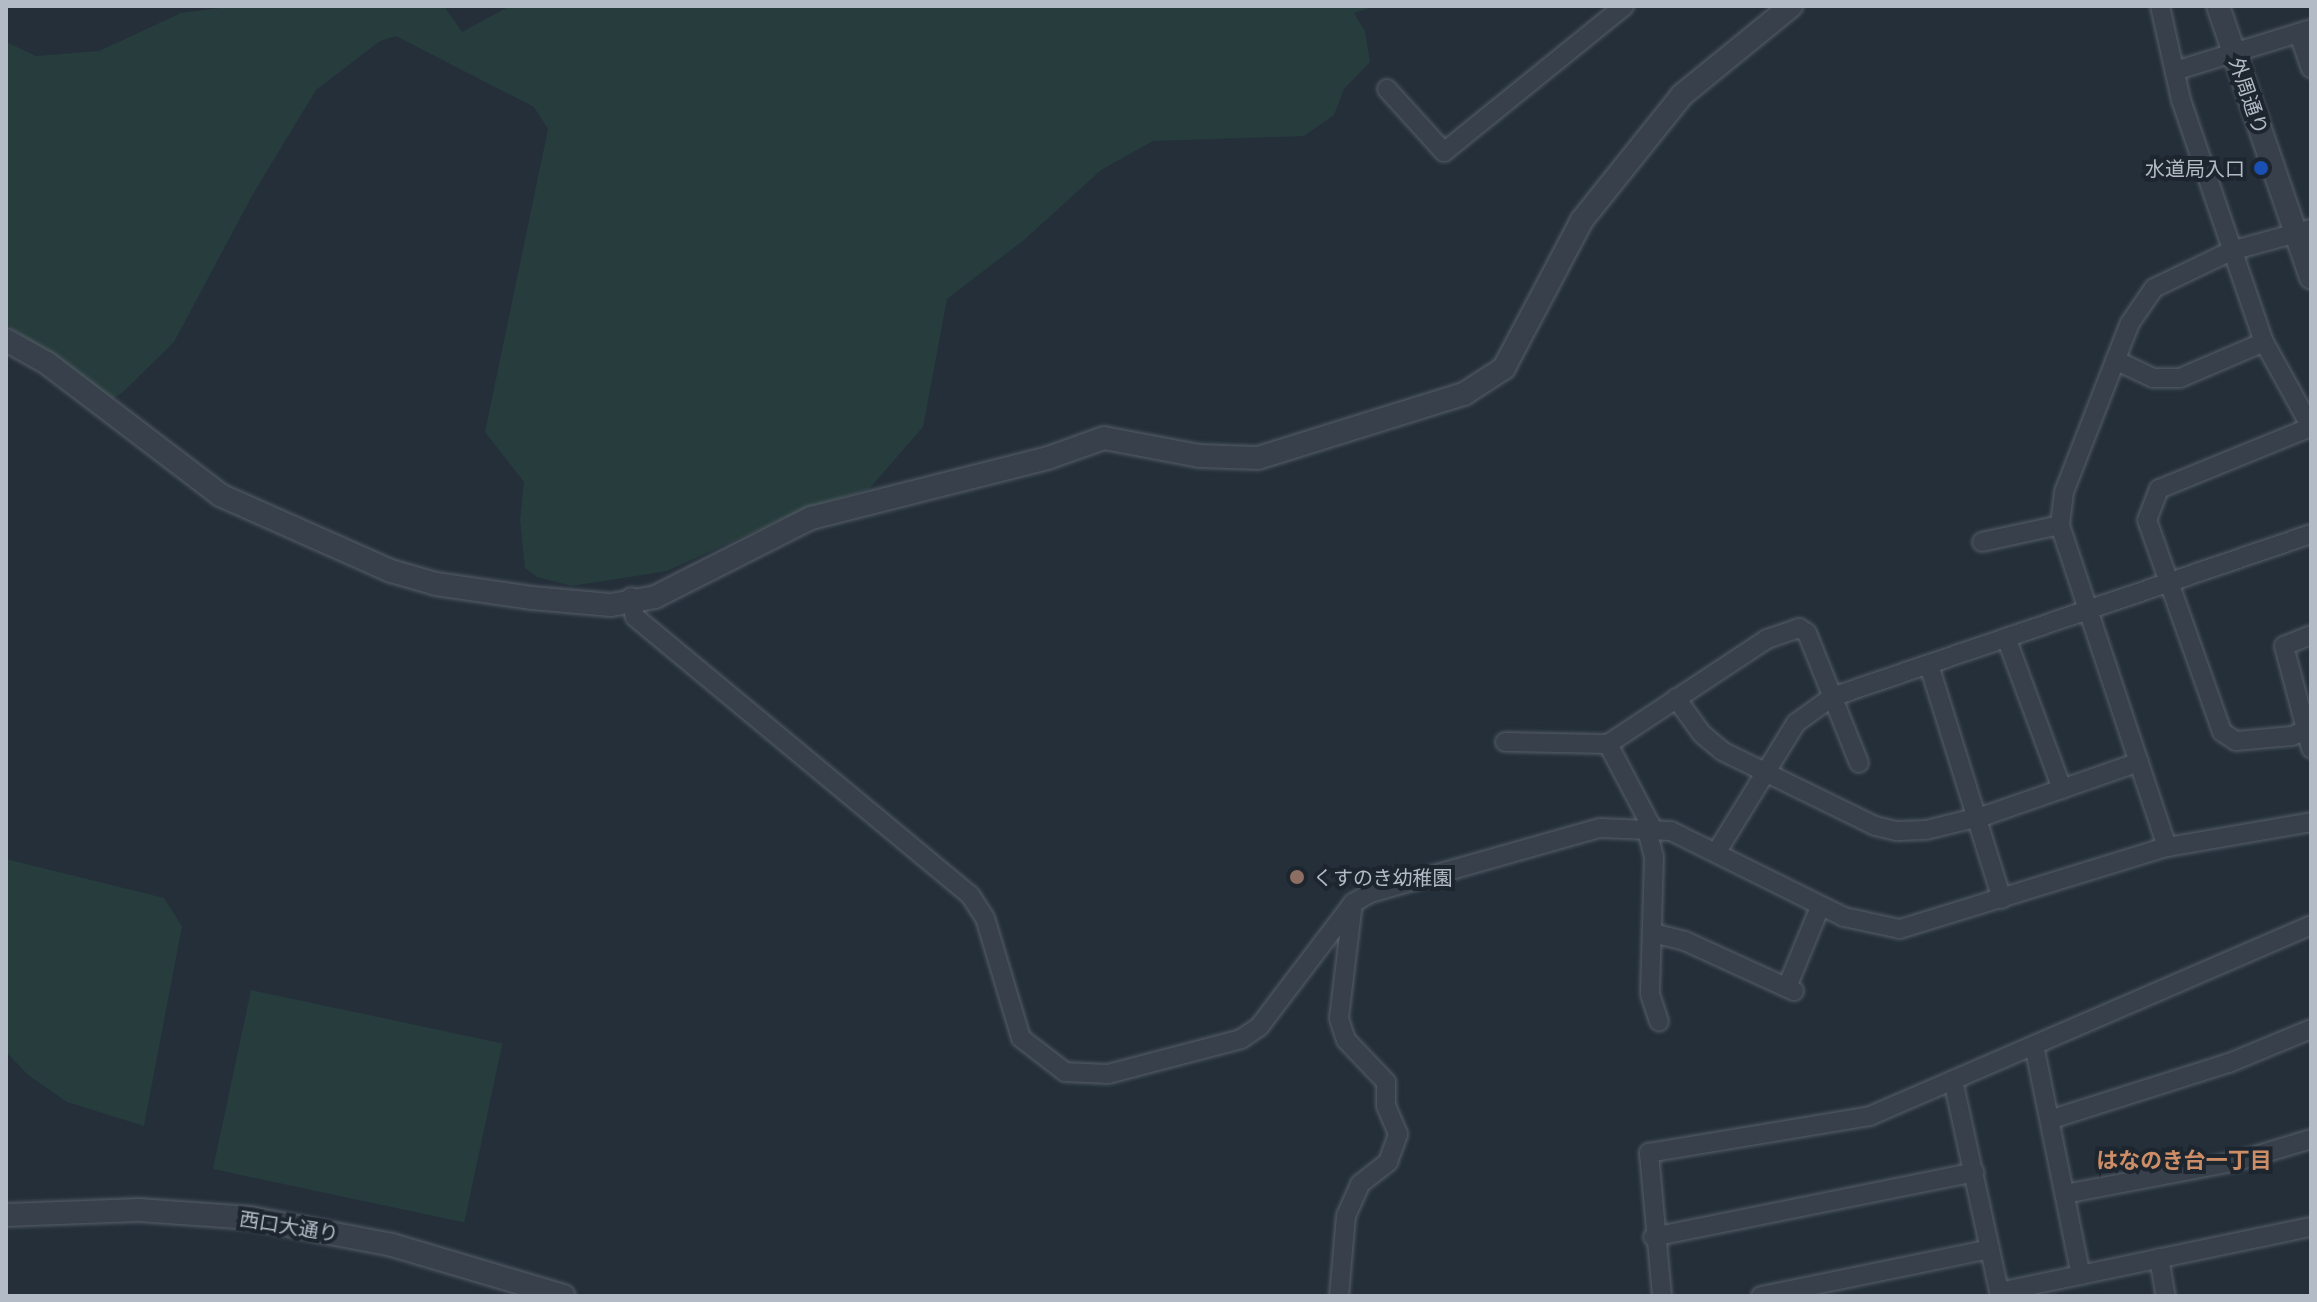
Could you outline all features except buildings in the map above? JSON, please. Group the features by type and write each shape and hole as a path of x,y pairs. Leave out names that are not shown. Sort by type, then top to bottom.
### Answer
{"street":[{"path":"1387,89 1444,152 1624,6"},
{"path":"6,340 47,363 220,495 391,571 436,584 532,598 611,605 631,597 655,597 811,518 1048,458 1104,438 1199,456 1258,458 1464,394 1504,368 1582,220 1682,95 1791,6"},
{"path":"2160,6 2178,70 2181,100 2231,251 2264,342 2311,427 2154,493 2147,520 2222,732 2236,741 2292,736 2309,728"},
{"name":"外周通り","path":"2218,6 2303,231 2311,277"},
{"path":"2178,70 2305,31 2311,68"},
{"path":"2167,847 2060,525 2070,473 2134,316 2154,288 2231,251 2303,231"},
{"path":"2115,360 2153,378 2180,378 2264,342"},
{"path":"1982,542 2060,525"},
{"path":"1716,853 1796,723 1832,697 2089,613 2311,534"},
{"path":"631,597 635,617 970,895 985,918 1021,1038 1065,1072 1108,1074 1241,1039 1259,1027 1353,903 1370,893 1600,828 1646,827 1671,831 1820,907 1862,924 1900,929 2167,847 2311,822"},
{"path":"1505,742 1608,744 1767,639 1799,628 1807,633 1859,763"},
{"path":"2311,635 2284,646 2309,728 2311,748"},
{"path":"2007,640 2062,789"},
{"path":"1929,665 2002,899"},
{"path":"1676,698 1711,742 1765,772 1885,829 1926,830 1978,818 2139,762"},
{"path":"1608,744 1648,819 1646,827 1654,857 1650,994 1659,1022"},
{"path":"1339,1296 1346,1216 1360,1184 1388,1162 1398,1134 1386,1106 1386,1082 1346,1040 1339,1018 1353,903"},
{"path":"1653,933 1685,941 1791,989 1820,907"},
{"path":"1662,1296 1653,1237 1649,1153 1870,1116 2310,931"},
{"path":"2052,1119 2229,1063 2311,1029"},
{"path":"2034,1045 2052,1119 2081,1275"},
{"path":"1953,1080 1999,1294 2311,1227"},
{"path":"2065,1194 2238,1161 2311,1139"},
{"path":"1653,1237 1974,1172"},
{"name":"西口大通り","path":"6,1215 139,1210 251,1218 392,1245 564,1296"},
{"path":"1761,1296 1990,1249"},
{"path":"2159,1258 2166,1296"}],"green space":[{"path":"235,6 444,6 462,32 510,6 1375,6 1354,13 1365,31 1370,62 1344,89 1334,115 1304,136 1153,141 1101,170 1024,240 947,299 923,427 869,489 808,507 667,571 572,586 537,577 525,568 520,520 524,482 485,432 548,129 534,107 396,36 380,41 316,90 253,194 174,342 122,393 112,399 6,324 6,42 36,56 99,51 181,13"},
{"path":"6,859 164,898 182,926 144,1126 67,1102 28,1075 6,1052"},
{"path":"251,990 502,1043 464,1222 213,1169"}],"place":[{"name":"水道局入口","path":"2261,168"},
{"name":"くすのき幼稚園","path":"1297,877"}],"district":[{"name":"はなのき台一丁目","path":"2184,1161"}]}
